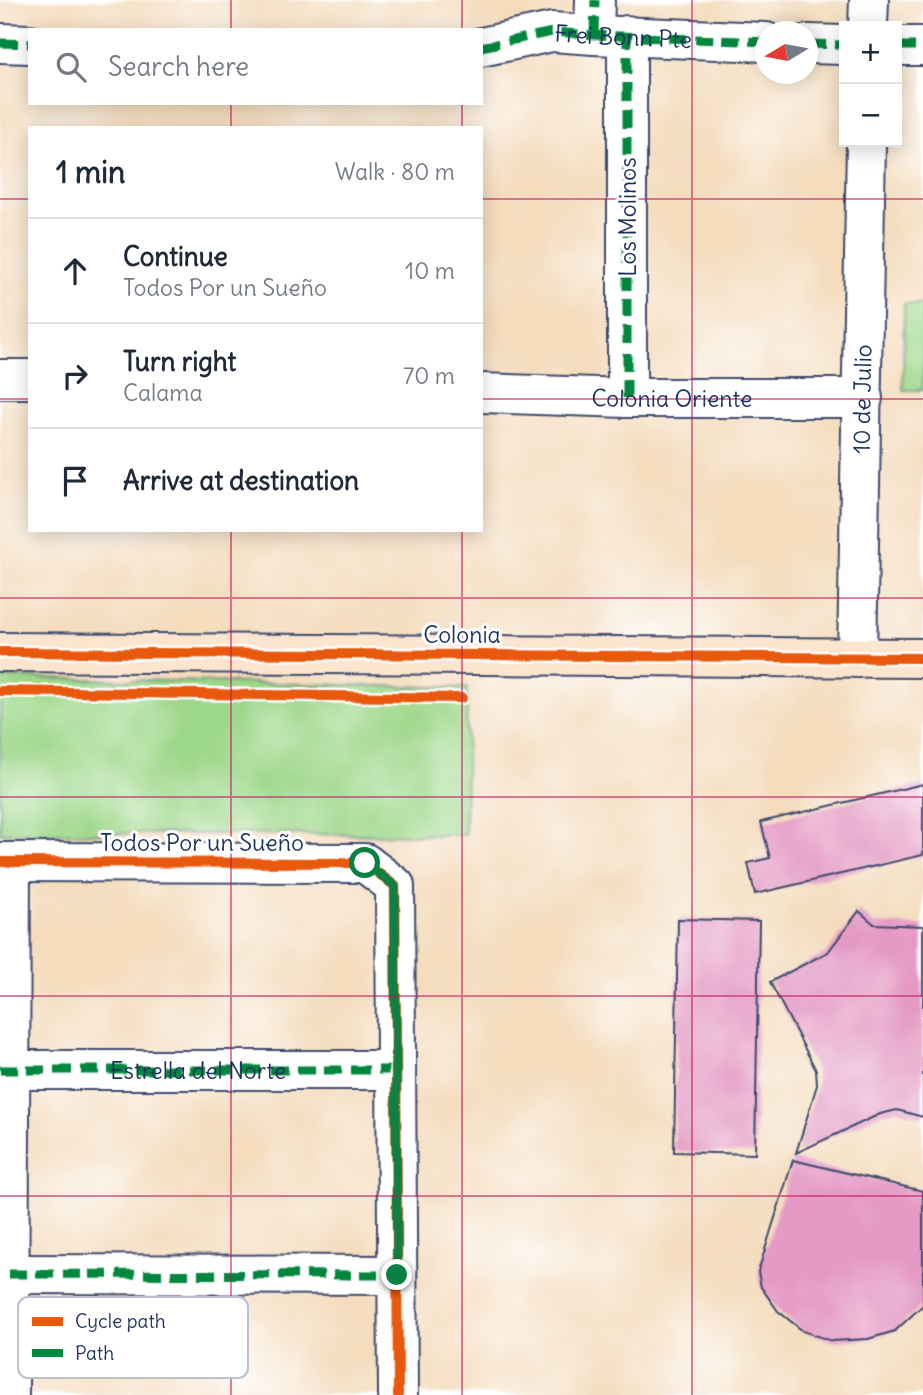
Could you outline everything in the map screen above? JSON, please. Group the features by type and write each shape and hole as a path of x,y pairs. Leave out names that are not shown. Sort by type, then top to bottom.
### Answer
{"street":[{"path":"868,21 869,0"},
{"name":"Frei Bonn Pte","path":"483,47 605,24 755,41"},
{"name":"Los Molinos","path":"605,24 627,398"},
{"path":"0,43 28,44"},
{"path":"818,44 839,45"},
{"path":"902,46 923,46"},
{"name":"10 de Julio","path":"858,658 866,147"},
{"path":"0,379 28,379"},
{"name":"Colonia Oriente","path":"483,393 627,398 863,398"},
{"name":"Colonia","path":"0,652 923,658"},
{"path":"6,862 5,1070 9,1395"},
{"name":"Todos Por un Sueño","path":"6,862 365,863 395,886 396,1070"},
{"name":"Estrella del Norte","path":"5,1070 396,1070"},
{"path":"396,1070 397,1395"},
{"path":"9,1274 397,1275"}],"green space":[{"path":"904,304 923,304 923,390 903,390"},
{"path":"0,677 467,688 465,835 0,833"}],"building":[{"path":"923,784 923,855 755,894 748,863 770,858 761,822"},
{"path":"859,911 874,924 923,926 923,1117 897,1110 880,1114 796,1153 817,1085 816,1070 770,982 828,952"},
{"path":"678,919 759,921 755,1154 674,1152"},
{"path":"793,1160 923,1191 923,1305 895,1331 868,1339 832,1341 803,1331 778,1311 761,1287 758,1272"}],"marked path":[{"path":"594,35 595,0"},
{"path":"483,47 552,32 755,42"},
{"path":"627,35 627,398"},
{"path":"0,43 28,44"},
{"path":"818,44 839,45"},
{"path":"902,46 923,46"},
{"path":"0,1070 396,1070"},
{"path":"9,1274 397,1275"}],"cycle path":[{"path":"0,652 923,658"},
{"path":"0,691 462,698"},
{"path":"0,862 365,863 395,886 398,1395"}],"route":[{"path":"365,863 395,886 397,1275"}]}
